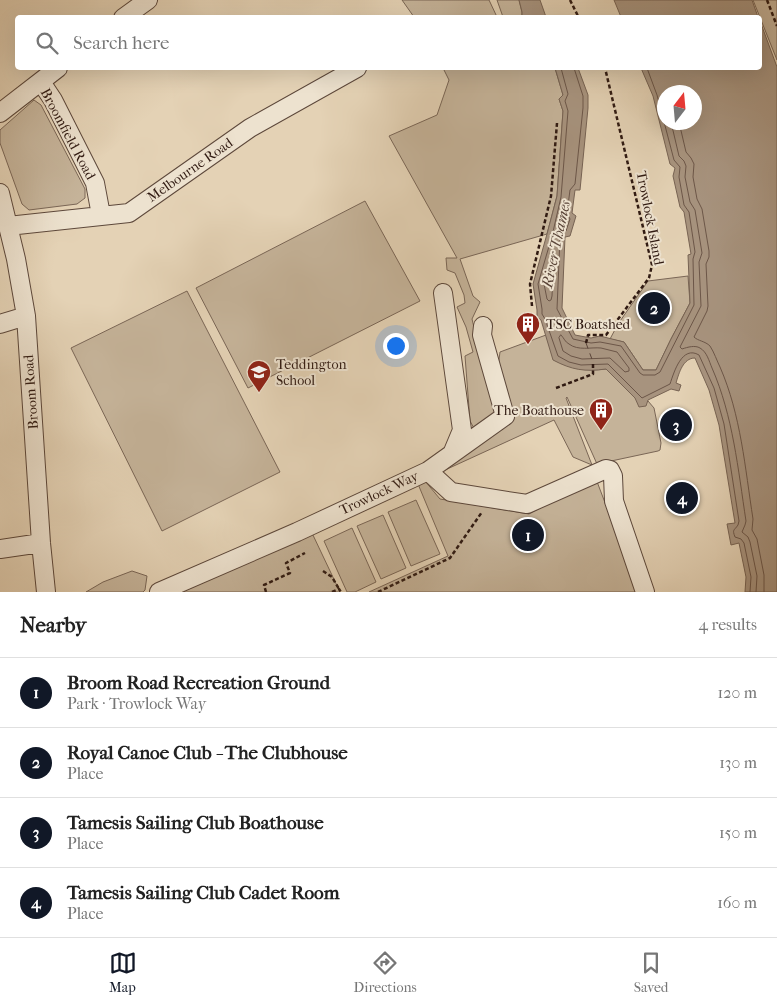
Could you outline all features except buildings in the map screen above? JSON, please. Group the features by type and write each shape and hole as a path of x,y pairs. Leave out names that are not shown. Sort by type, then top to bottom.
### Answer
{"street":[{"path":"127,15 148,0"},
{"path":"0,113 56,70"},
{"name":"Melbourne Road","path":"8,226 129,212 250,128 352,70"},
{"name":"Broomfield Road","path":"41,82 53,100 94,183 102,215"},
{"name":"Broom Road","path":"0,193 26,316 46,592"},
{"path":"443,293 462,430 452,454"},
{"path":"0,324 26,316"},
{"name":"Trowlock Way","path":"159,592 297,532 428,470 505,416 482,336 483,326"},
{"path":"428,470 451,492 527,504 606,469 610,470 614,480 614,501 645,592"},
{"path":"0,549 41,543"}],"path":[{"path":"570,0 578,15"},
{"path":"767,0 777,26"},
{"name":"Trowlock Island","path":"586,343 588,335 606,335 648,278 652,265 605,70"},
{"path":"532,306 530,284 551,196 557,123"},
{"path":"556,388 593,374 593,362"},
{"path":"378,592 450,558 483,510"},
{"path":"266,592 264,585 290,573 286,563 305,553"},
{"path":"323,571 332,577 340,590 332,592"}],"shaded area":[{"path":"402,0 489,0 496,15 413,15"},
{"path":"497,0 519,0 522,15 502,15"},
{"path":"753,0 777,0 777,60 762,22 762,15 759,15"},
{"path":"444,70 556,70 563,95 559,99 563,111 557,196 547,234 460,259 473,296 480,302 472,319 495,414 476,432 470,421 465,356 473,352 466,327 457,307 465,303 464,295 455,273 447,270 446,258 457,258 389,136 437,115 449,80"},
{"path":"34,100 41,105 85,189 85,198 77,204 29,210 22,204 0,143 0,130"},
{"path":"365,201 420,301 248,388 196,288"},
{"path":"688,276 690,303 656,370 643,370 624,342 610,339 618,324 648,281"},
{"path":"187,291 280,472 162,531 71,348"},
{"path":"546,335 554,360 573,367 606,369 635,398 648,401 654,408 661,443 660,450 597,464 567,397 592,465 573,457 554,420 445,470 442,465 510,416 498,367 500,352"},
{"path":"596,479 639,592 369,592 448,556 418,484 425,481 440,499 529,514"},
{"path":"416,500 440,554 411,566 388,512"},
{"path":"383,515 406,568 381,579 357,526"},
{"path":"352,528 376,582 355,592 347,592 324,541"},
{"path":"312,533 340,592 184,592 184,591"},
{"path":"132,571 147,576 143,592 86,592 103,582"}],"water":[{"path":"519,0 540,0 545,15 522,15"},
{"path":"614,0 752,0 757,15 620,15"},
{"name":"River Thames","path":"762,26 777,67 777,592 745,592 746,577 739,543 731,545 727,524 735,523 719,425 709,390 695,358 687,360 680,371 676,383 681,385 679,391 671,389 648,400 646,406 639,407 635,398 606,369 579,369 553,360 541,320 537,317 533,284 557,196 563,111 559,99 563,95 556,70 579,70 588,95 588,108 580,190 575,190 572,213 576,216 570,236 565,237 562,308 575,335 591,338 600,336 624,342 643,370 656,370 690,303 688,255 691,254 684,212 680,207 673,176 675,168 670,164 662,130 702,130 702,85 657,85 657,112 653,96 642,70 762,70"}],"ferry route":[{"path":"586,343 593,362"}],"place":[{"name":"Royal Canoe Club - The Clubhouse","path":"654,308"},
{"name":"TSC Boatshed","path":"528,345"},
{"name":"Teddington School","path":"259,393"},
{"name":"Tamesis Sailing Club Boathouse","path":"676,425"},
{"name":"The Boathouse","path":"601,431"},
{"name":"Tamesis Sailing Club Cadet Room","path":"682,498"},
{"name":"Broom Road Recreation Ground","path":"528,535"}]}
